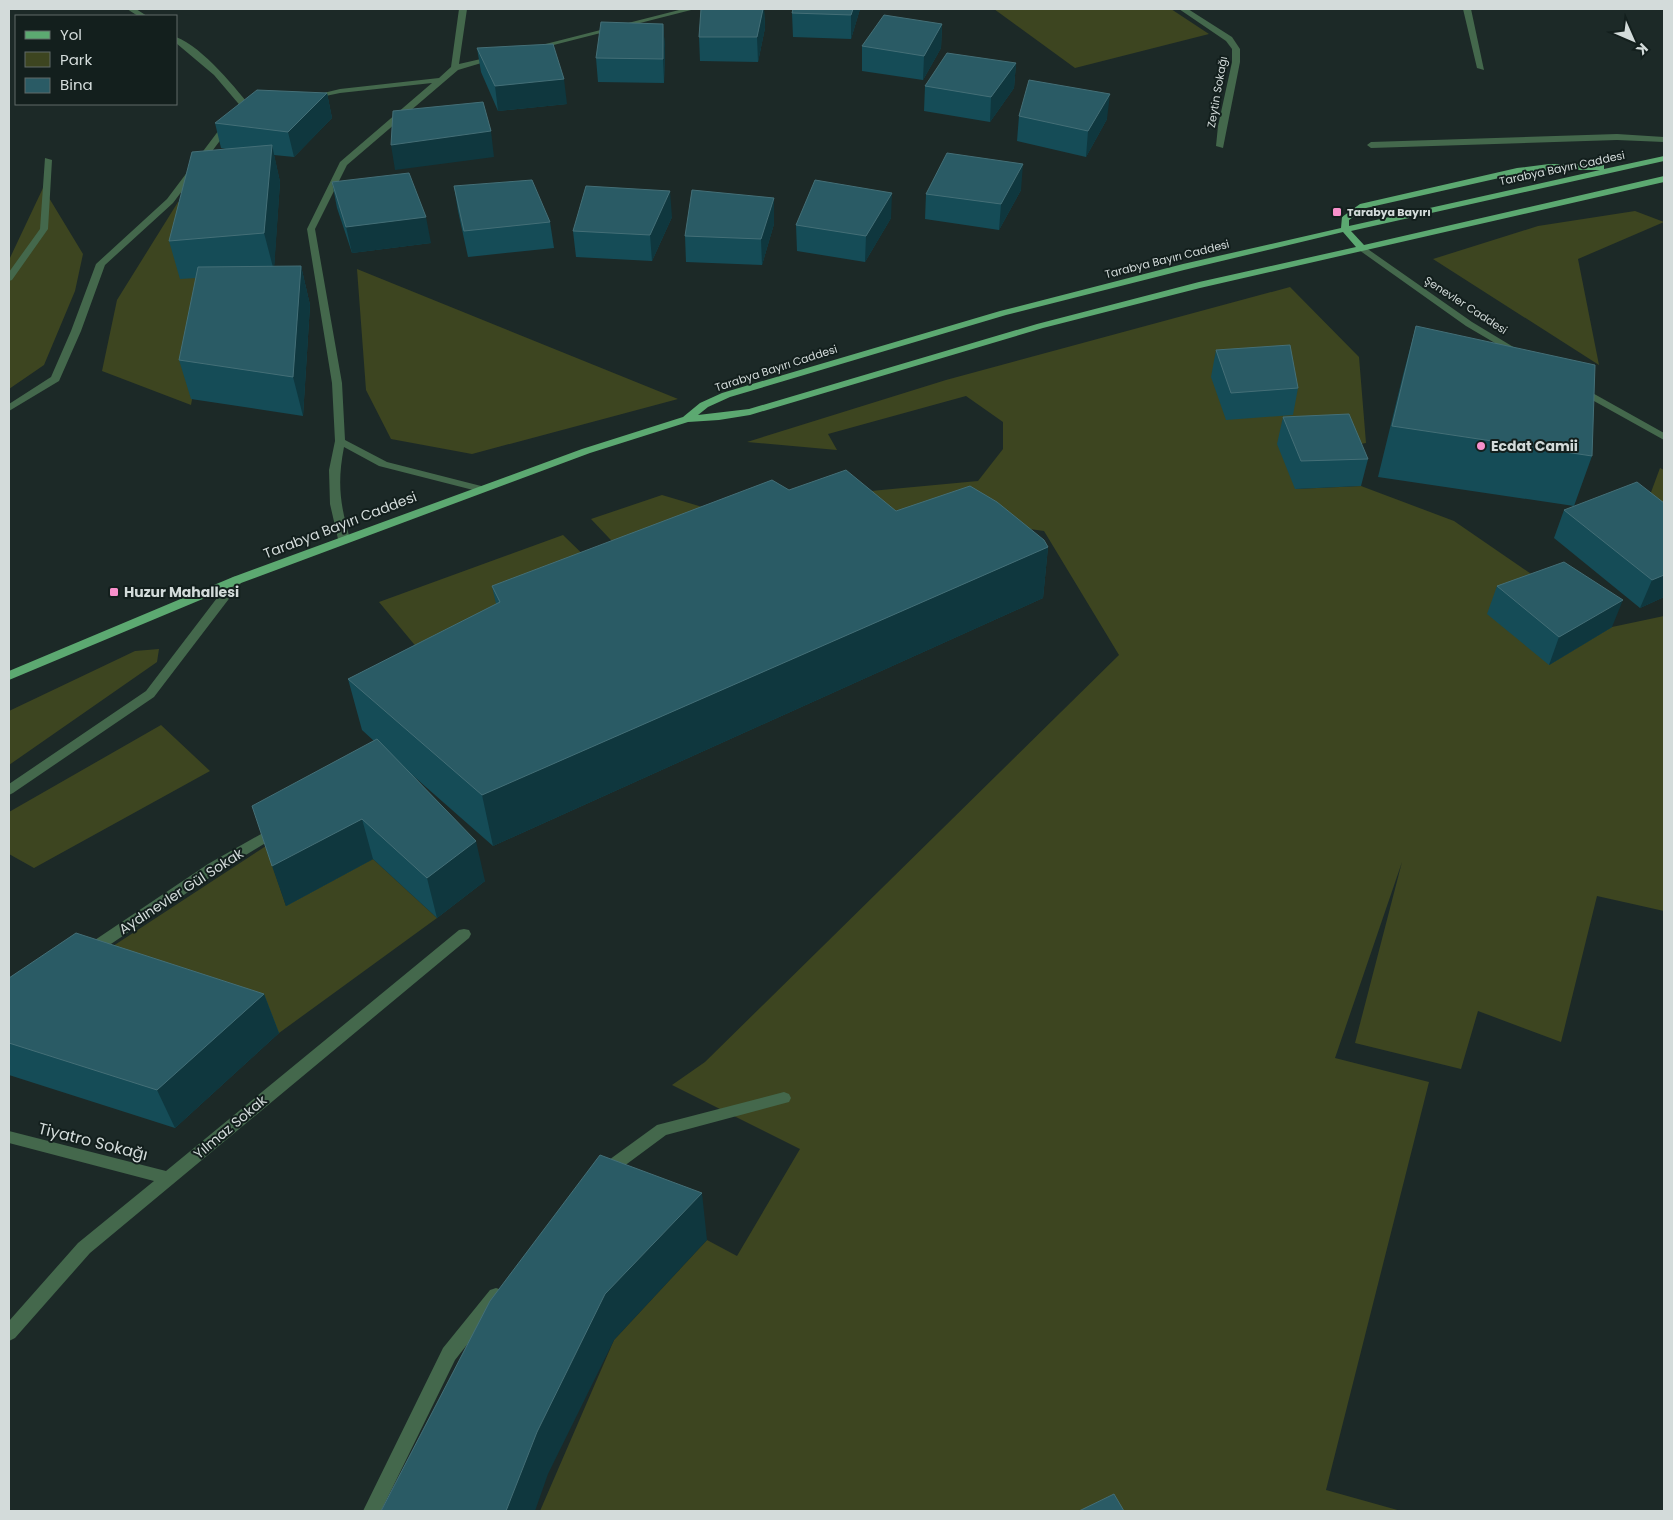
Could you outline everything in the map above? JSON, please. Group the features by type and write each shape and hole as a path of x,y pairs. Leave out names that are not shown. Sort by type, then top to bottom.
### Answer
{"main road":[{"name":"Tarabya Bayırı Caddesi","path":"687,419 704,405 726,395 1003,313 1183,267 1345,229 1664,158"},
{"path":"1362,248 1345,229 1345,220 1355,210 1381,201 1517,171 1574,166 1618,168"},
{"name":"Tarabya Bayırı Caddesi","path":"9,676 237,580 344,539 586,451 687,419 719,417 750,412 1040,326 1255,271 1664,179"}],"street":[{"path":"455,68 463,9"},
{"path":"521,51 679,10 692,9"},
{"name":"Zeytin Sokağı","path":"1183,9 1229,39 1236,49 1236,62 1222,126 1220,146"},
{"path":"1467,9 1481,68"},
{"path":"178,41 207,63 229,85 245,118"},
{"path":"344,539 335,504 334,470 340,441 338,384 311,229 343,164 455,68 502,56"},
{"path":"306,98 340,91 441,80"},
{"path":"9,408 55,379 76,331 101,264 170,201 222,132 262,110"},
{"path":"1371,145 1617,137 1664,140"},
{"path":"9,278 44,229 48,160"},
{"name":"Şenevler Caddesi","path":"1362,248 1469,324 1528,359"},
{"path":"1571,383 1664,437"},
{"path":"340,441 383,464 481,488"},
{"path":"9,790 150,694 237,580"},
{"name":"Aydınevler Gül Sokak","path":"82,956 213,868 288,824"},
{"name":"Yılmaz Sokak","path":"9,1333 84,1248 464,934"},
{"path":"591,1182 662,1130 784,1098"},
{"name":"Tiyatro Sokağı","path":"9,1137 168,1178"},
{"path":"372,1511 449,1354 503,1285"}],"green space":[{"path":"994,9 1171,9 1209,34 1075,68"},
{"path":"43,188 83,254 75,291 44,365 9,389 9,260"},
{"path":"199,201 310,305 209,306 191,405 102,371 117,300 178,202"},
{"path":"1635,211 1664,222 1578,259 1599,365 1433,259 1538,226"},
{"path":"357,269 678,399 472,454 391,439 366,390"},
{"path":"1290,287 1359,357 1366,443 1344,447 1295,489 1361,486 1454,521 1553,589 1549,665 1612,627 1664,616 1664,911 1597,896 1561,1042 1478,1011 1461,1069 1355,1043 1402,862 1335,1058 1429,1082 1326,1490 1401,1511 540,1511 614,1340 707,1240 737,1256 800,1149 672,1085 705,1062 1119,655 1044,531 859,505 860,492 978,481 1003,449 1003,422 966,396 828,434 837,450 747,442 946,380"},
{"path":"1660,468 1664,470 1664,504 1650,495"},
{"path":"662,495 736,517 626,556 591,519"},
{"path":"563,535 597,568 443,679 379,602"},
{"path":"159,649 157,662 9,765 9,711 135,651"},
{"path":"161,725 210,771 34,868 9,854 9,812"},
{"path":"266,846 286,906 373,859 437,918 279,1033 81,967"}],"building":[{"path":"701,9 763,9 757,37 699,37"},
{"path":"793,9 853,9 851,15 792,13"},
{"path":"884,15 942,24 924,56 862,46"},
{"path":"601,22 663,24 663,59 596,58"},
{"path":"553,44 564,79 495,86 477,48"},
{"path":"947,53 1016,63 991,97 925,86"},
{"path":"1029,80 1110,94 1088,131 1019,116"},
{"path":"257,90 327,93 288,132 215,123"},
{"path":"483,102 491,131 391,145 393,111"},
{"path":"272,145 264,233 169,241 192,152"},
{"path":"947,153 1023,164 1001,204 926,194"},
{"path":"409,173 426,217 346,227 332,182"},
{"path":"532,180 550,222 464,231 454,186"},
{"path":"815,180 892,193 866,236 796,225"},
{"path":"586,186 670,191 650,235 573,231"},
{"path":"692,190 774,198 761,239 685,236"},
{"path":"301,266 293,377 179,360 198,267"},
{"path":"1416,326 1595,365 1592,456 1392,426"},
{"path":"1290,345 1298,388 1231,393 1216,350"},
{"path":"1349,414 1368,459 1301,461 1283,417"},
{"path":"846,470 896,511 970,486 997,502 1044,540 1048,547 482,795 348,679 500,602 492,586 772,480 789,490"},
{"path":"1637,482 1664,503 1664,575 1652,580 1564,510"},
{"path":"1564,562 1623,600 1559,637 1497,586"},
{"path":"377,739 476,841 427,878 362,819 272,866 252,806"},
{"path":"76,933 264,994 157,1090 9,1043 9,978"},
{"path":"600,1155 702,1193 605,1294 537,1432 506,1511 381,1511 490,1301"},
{"path":"1114,1494 1124,1511 1079,1511"}],"place":[{"name":"Tarabya Bayırı","path":"1337,212"},
{"name":"Ecdat Camii","path":"1481,446"},
{"name":"Huzur Mahallesi","path":"114,592"}]}
